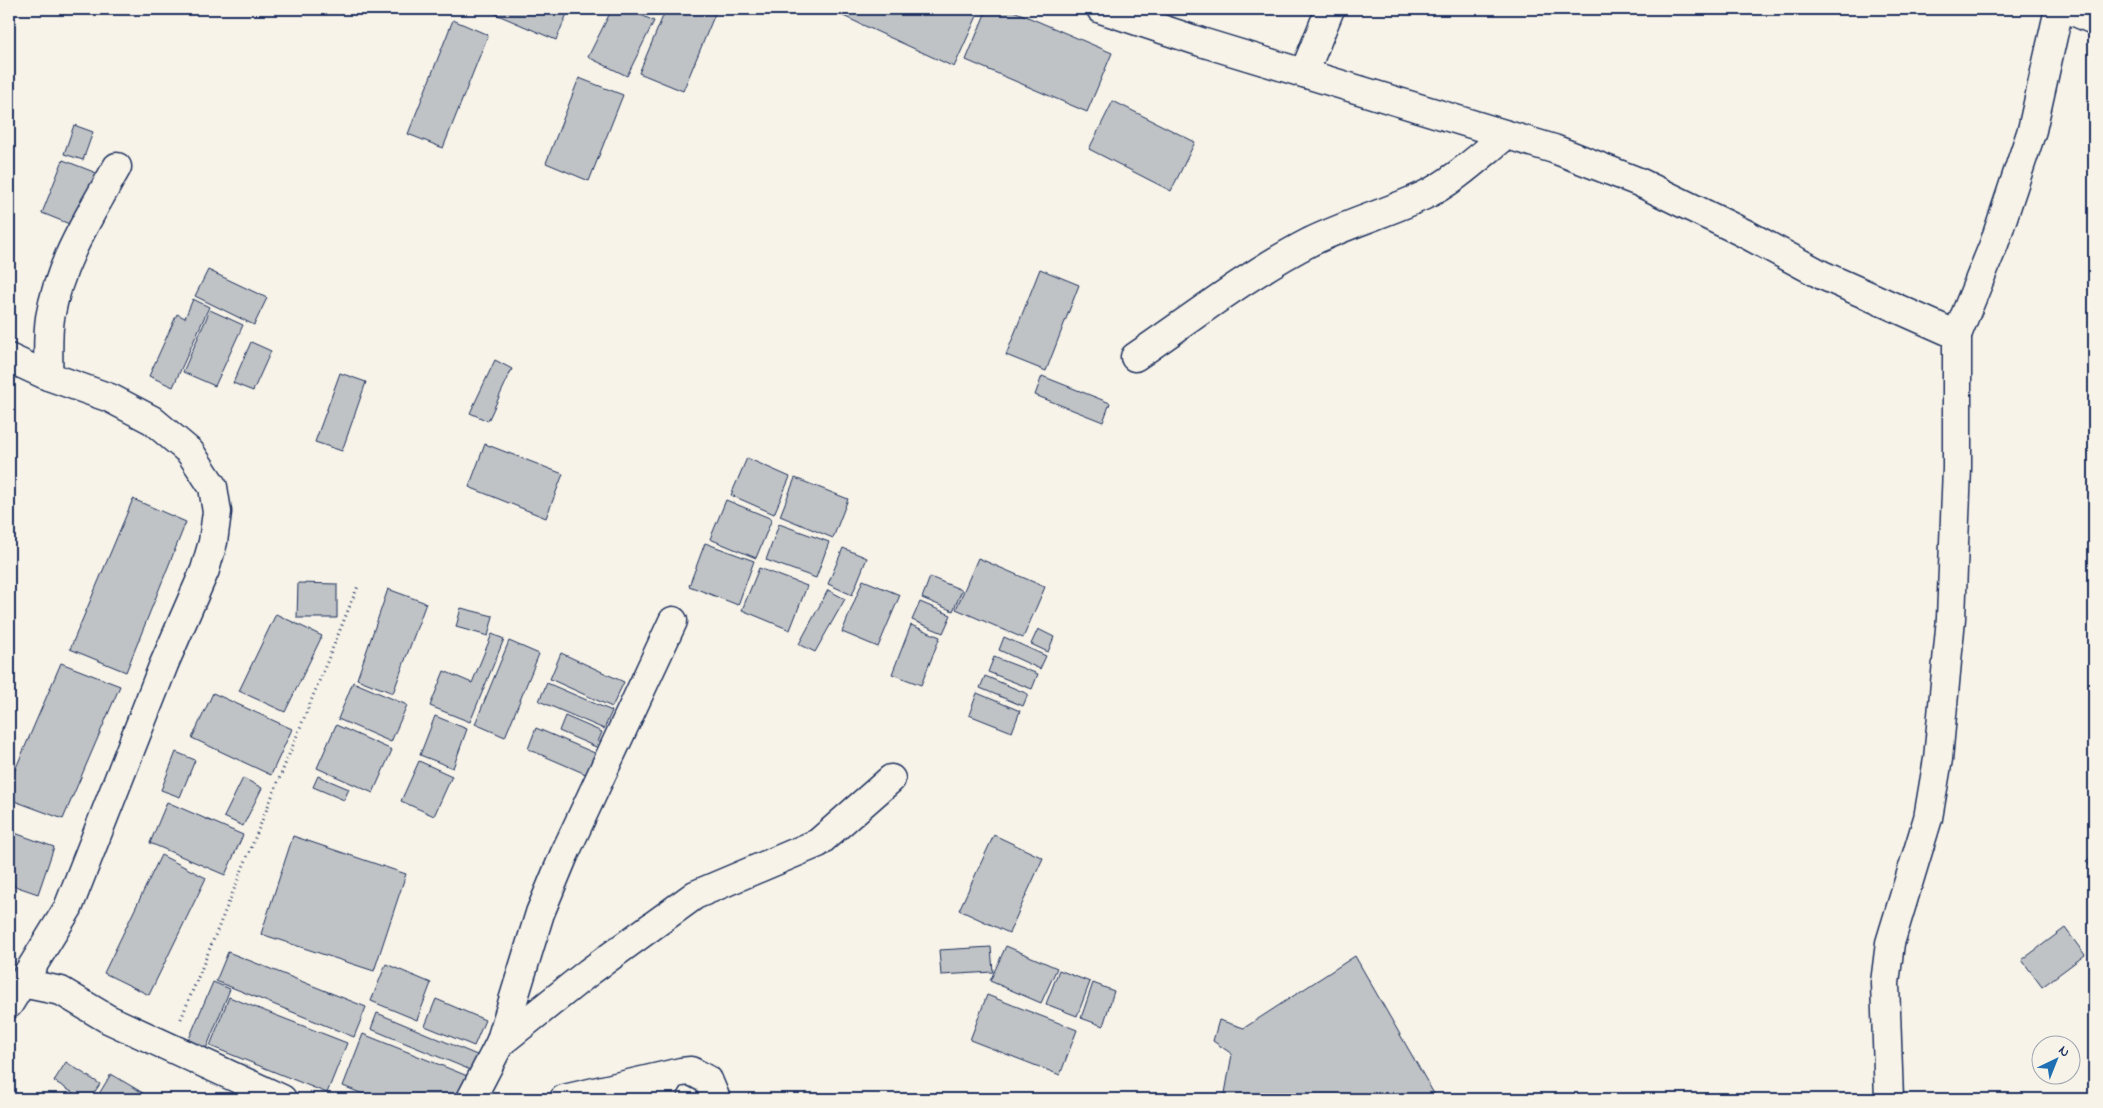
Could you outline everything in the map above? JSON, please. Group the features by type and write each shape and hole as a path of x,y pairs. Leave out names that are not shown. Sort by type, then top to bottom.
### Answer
{"street":[{"path":"1101,9 1201,42 1554,149 1639,182 1744,233 1822,276 1957,335"},
{"path":"1304,73 1330,9"},
{"path":"1889,1099 1885,983 1890,942 1928,818 1938,759 1949,637 1957,468 1957,335 1994,244 2032,130 2059,9"},
{"path":"2068,9 2094,20"},
{"path":"1135,357 1263,268 1311,242 1368,216 1424,196 1457,174 1506,135"},
{"path":"48,376 49,320 57,287 71,250 116,167"},
{"path":"9,358 48,376 110,398 152,420 190,452 213,487 217,512 214,542 206,570 164,664 68,908 15,993"},
{"path":"471,1099 500,1043 540,913 560,864 674,621"},
{"path":"500,1043 596,966 695,895 818,843 891,779"},
{"path":"15,993 61,991 108,1019 282,1099"},
{"path":"564,1099 655,1076 666,1088 686,1072 702,1075 712,1086 716,1099"}],"path":[{"path":"169,1048 358,586"}],"building":[{"path":"484,9 569,9 556,40"},
{"path":"612,9 628,9 654,21 627,76 588,57"},
{"path":"666,9 717,9 683,91 639,73"},
{"path":"828,9 962,9 977,16 954,67"},
{"path":"987,9 1009,9 1112,53 1087,112 966,60"},
{"path":"453,20 488,35 443,148 408,134"},
{"path":"579,78 623,95 589,181 546,163"},
{"path":"1113,101 1195,142 1171,191 1089,149"},
{"path":"74,125 93,132 83,160 64,154"},
{"path":"63,160 99,174 77,227 42,213"},
{"path":"1040,269 1079,285 1046,371 1006,355"},
{"path":"208,270 267,298 254,325 195,296"},
{"path":"193,299 209,307 173,387 149,376 177,314 185,318"},
{"path":"210,310 243,325 215,386 183,372"},
{"path":"251,342 271,351 253,391 233,383"},
{"path":"495,360 512,369 488,421 470,413"},
{"path":"340,373 366,382 342,451 315,442"},
{"path":"1042,376 1110,403 1103,422 1035,395"},
{"path":"485,444 563,474 546,518 469,487"},
{"path":"747,458 790,477 774,514 731,495"},
{"path":"795,478 848,499 833,538 780,516"},
{"path":"133,499 186,522 126,672 70,649"},
{"path":"726,500 772,519 756,558 710,539"},
{"path":"779,524 829,542 816,578 766,560"},
{"path":"705,543 754,561 738,605 689,586"},
{"path":"843,548 867,558 852,595 828,584"},
{"path":"978,558 1045,587 1023,638 956,609"},
{"path":"759,568 807,586 790,630 742,610"},
{"path":"930,577 962,590 953,611 922,598"},
{"path":"863,580 900,595 878,647 842,632"},
{"path":"298,583 337,584 337,618 297,618"},
{"path":"388,589 426,603 393,693 357,679"},
{"path":"828,590 845,599 815,652 799,644"},
{"path":"920,602 951,615 943,633 912,620"},
{"path":"461,608 493,616 488,636 456,627"},
{"path":"276,614 322,636 285,712 239,691"},
{"path":"911,625 940,637 921,685 892,674"},
{"path":"1038,629 1054,637 1048,652 1031,644"},
{"path":"492,634 504,639 470,722 430,706 444,671 472,683"},
{"path":"1004,637 1046,656 1040,669 999,650"},
{"path":"509,641 539,654 505,737 475,724"},
{"path":"561,653 624,682 612,707 550,679"},
{"path":"994,657 1038,674 1032,689 988,672"},
{"path":"61,663 120,686 63,819 9,799 9,784"},
{"path":"985,676 1028,694 1023,706 980,688"},
{"path":"353,682 407,705 391,742 338,719"},
{"path":"547,683 612,711 604,729 539,701"},
{"path":"213,693 292,729 271,775 192,738"},
{"path":"977,693 1020,711 1012,732 969,715"},
{"path":"435,716 467,729 453,768 420,755"},
{"path":"565,716 602,732 596,747 559,731"},
{"path":"336,725 392,750 373,793 317,768"},
{"path":"536,728 597,754 588,775 528,749"},
{"path":"176,752 195,760 180,797 161,790"},
{"path":"419,761 452,776 434,816 401,801"},
{"path":"318,776 349,789 344,800 313,787"},
{"path":"243,778 262,788 243,826 224,817"},
{"path":"167,802 243,835 225,875 150,843"},
{"path":"9,831 54,847 38,894 9,884"},
{"path":"994,835 1043,858 1009,933 959,910"},
{"path":"293,836 406,874 374,971 261,934"},
{"path":"2094,854 2094,871 2086,861"},
{"path":"161,855 206,878 149,995 104,973"},
{"path":"2065,928 2085,955 2042,987 2022,960"},
{"path":"1006,946 1057,968 1041,1003 990,981"},
{"path":"991,947 993,972 941,975 939,950"},
{"path":"228,952 366,1007 354,1037 216,981"},
{"path":"1355,956 1437,1099 1224,1099 1232,1054 1213,1041 1219,1020 1244,1028"},
{"path":"386,964 431,983 417,1020 371,1001"},
{"path":"1059,970 1090,982 1077,1016 1046,1004"},
{"path":"213,982 230,989 206,1049 188,1041"},
{"path":"1093,983 1114,991 1103,1026 1081,1018"},
{"path":"987,995 1077,1030 1060,1075 970,1040"},
{"path":"229,997 347,1043 327,1093 210,1046"},
{"path":"436,999 485,1020 474,1046 425,1026"},
{"path":"377,1013 484,1058 478,1073 371,1029"},
{"path":"363,1034 470,1077 462,1099 367,1099 368,1096 343,1086"},
{"path":"66,1062 100,1084 90,1099 83,1099 54,1081"},
{"path":"111,1074 143,1093 139,1099 96,1099"}]}
